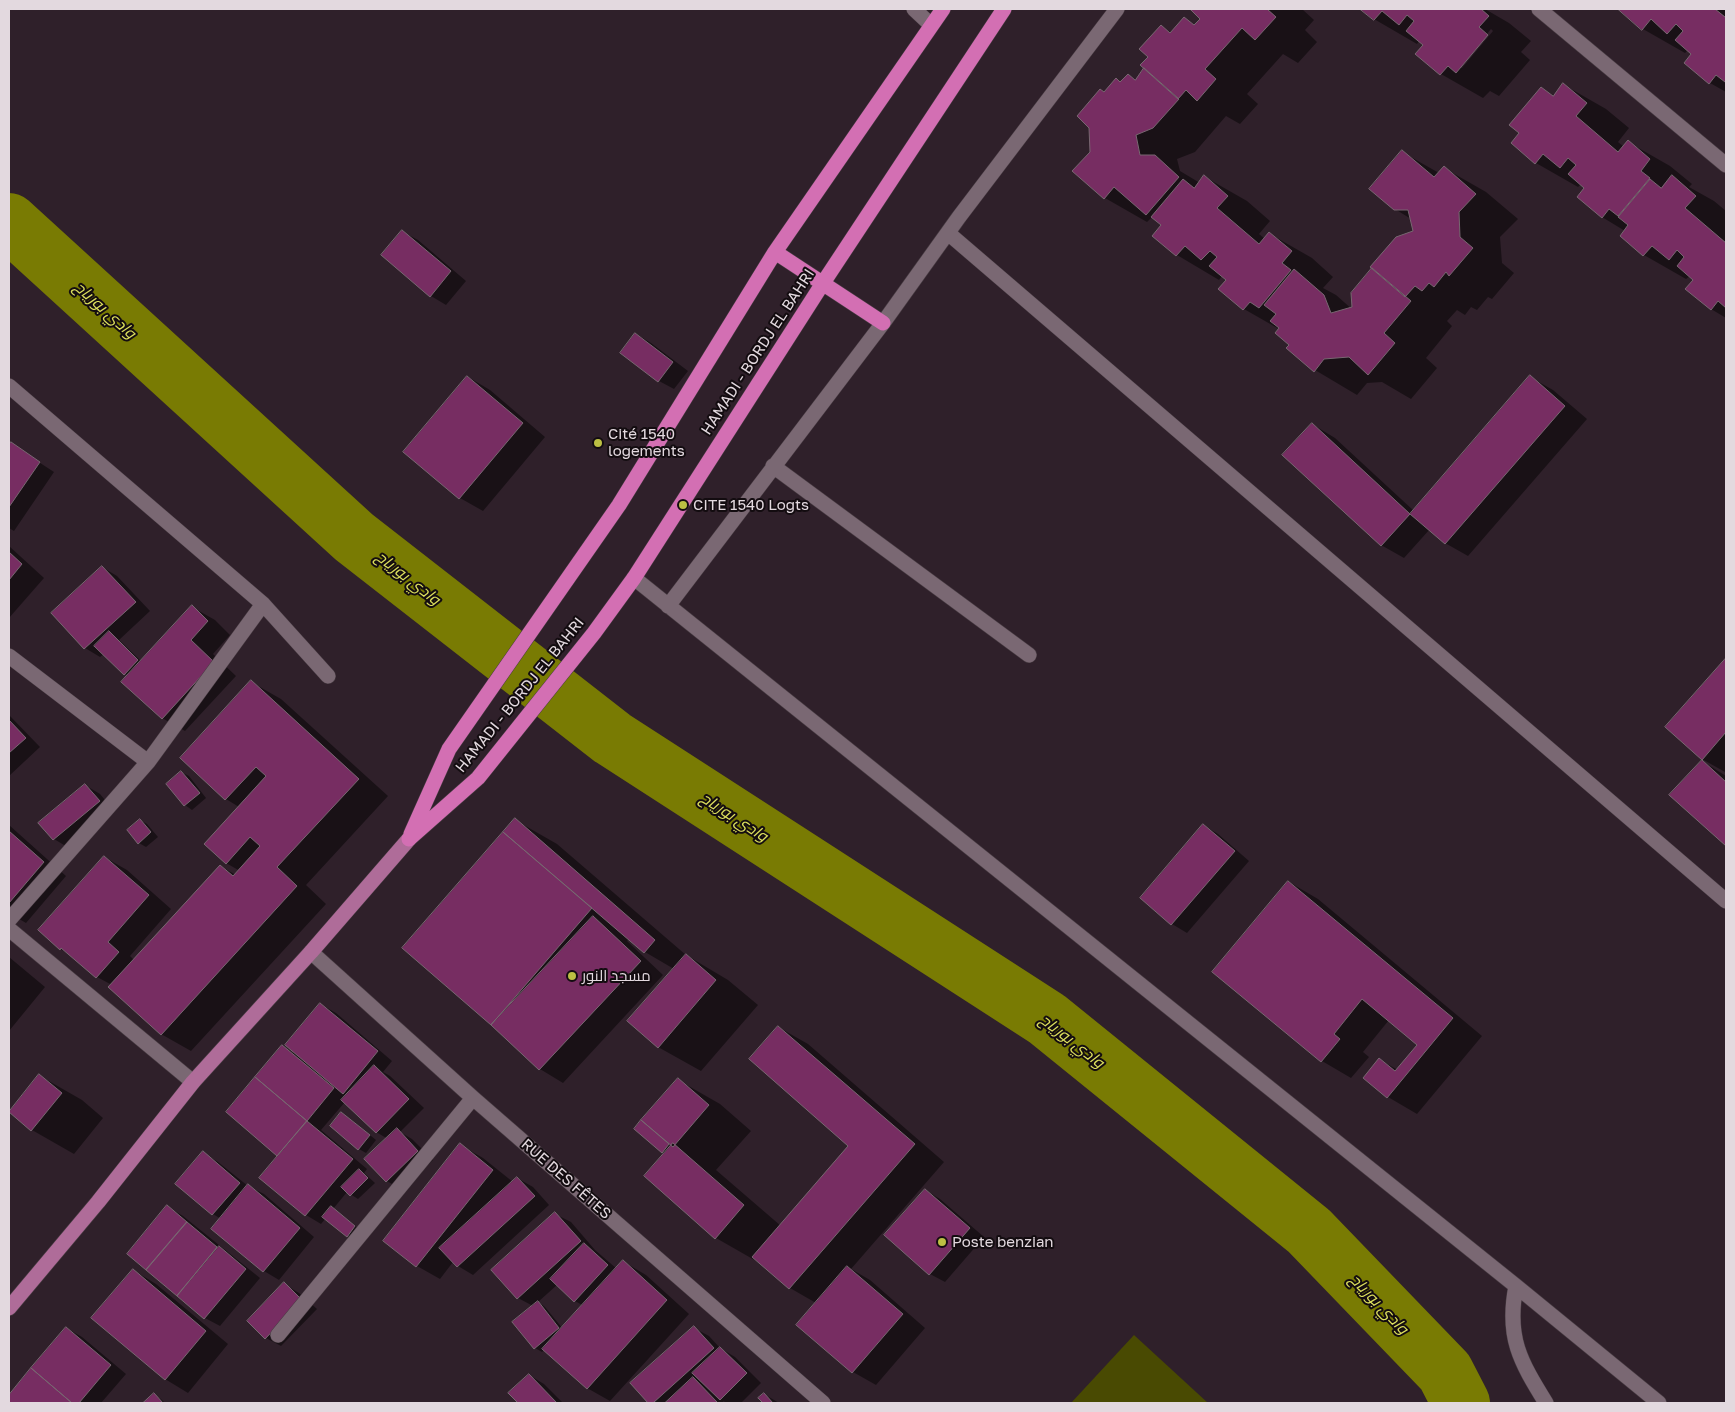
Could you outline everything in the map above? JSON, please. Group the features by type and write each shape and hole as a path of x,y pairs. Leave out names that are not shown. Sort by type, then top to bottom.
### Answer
{"highway":[{"name":"HAMADI - BORDJ EL BAHRI","path":"409,839 449,749 619,505 775,252 943,9"},
{"name":"HAMADI - BORDJ EL BAHRI","path":"409,839 478,778 594,633 634,578 823,283 1004,9"},
{"path":"775,252 883,323"}],"main road":[{"path":"9,1308 98,1202 193,1082 311,952 409,839"}],"street":[{"path":"914,9 931,25"},
{"path":"668,606 883,323 948,233 1117,9"},
{"path":"1539,9 1726,165"},
{"path":"948,233 1726,901"},
{"path":"9,386 264,604 328,676"},
{"path":"773,466 1029,655"},
{"path":"634,578 1659,1403"},
{"path":"9,920 148,762 264,604"},
{"path":"9,656 148,762"},
{"path":"9,929 193,1082"},
{"name":"RUE DES FÊTES","path":"311,952 473,1098 823,1403"},
{"path":"278,1335 473,1098"},
{"path":"1516,1286 1512,1319 1518,1353 1525,1369 1546,1403"}],"shaded area":[{"path":"1134,1335 1208,1403 1071,1403"}],"building":[{"path":"1192,9 1267,9 1276,17 1255,40 1242,28 1205,69 1216,79 1197,101 1186,90 1178,99 1140,65 1148,57 1139,49 1161,25 1170,33 1184,17 1194,25 1200,19"},
{"path":"1360,9 1481,9 1489,16 1479,27 1488,35 1456,73 1448,66 1440,75 1415,54 1423,45 1406,31 1414,21 1407,15 1399,25 1382,11 1374,20"},
{"path":"1618,9 1715,9 1726,16 1725,82 1716,75 1709,84 1684,63 1691,54 1675,40 1683,31 1676,24 1667,34 1651,19 1642,30"},
{"path":"1144,68 1179,99 1153,128 1136,135 1140,155 1155,155 1179,177 1146,215 1114,187 1104,199 1072,171 1090,152 1089,128 1077,116 1100,89 1104,92 1116,78 1120,82 1128,74 1135,80"},
{"path":"1563,83 1587,103 1576,116 1618,152 1628,140 1650,159 1641,171 1650,178 1618,216 1609,209 1602,218 1577,197 1584,188 1568,174 1576,165 1568,158 1560,168 1543,154 1535,164 1511,143 1519,133 1509,125 1541,87 1553,96"},
{"path":"1402,150 1434,177 1444,166 1476,194 1459,212 1460,237 1473,248 1449,276 1446,272 1434,287 1429,283 1422,291 1415,286 1405,297 1370,267 1396,237 1413,231 1408,210 1394,210 1369,189"},
{"path":"1204,175 1228,196 1217,208 1259,244 1269,232 1292,251 1282,263 1291,270 1259,308 1250,302 1243,310 1218,289 1226,280 1209,266 1217,257 1210,251 1201,260 1185,246 1176,256 1152,236 1161,225 1151,217 1183,179 1194,188"},
{"path":"1672,175 1696,196 1685,208 1726,243 1726,308 1718,301 1711,310 1685,289 1693,280 1677,266 1684,257 1677,250 1669,260 1652,246 1643,256 1620,236 1628,225 1618,217 1650,179 1661,188"},
{"path":"402,230 451,271 430,297 381,255"},
{"path":"1372,268 1411,301 1384,333 1395,343 1368,375 1349,357 1324,359 1314,372 1286,348 1289,345 1275,333 1279,328 1270,321 1276,314 1264,305 1294,269 1324,295 1331,313 1352,307 1351,293"},
{"path":"635,333 673,362 658,382 620,353"},
{"path":"1530,375 1565,406 1445,544 1410,514"},
{"path":"467,376 523,423 459,499 403,452"},
{"path":"1312,423 1410,514 1381,546 1282,455"},
{"path":"11,442 40,462 9,507 9,445"},
{"path":"9,552 22,564 9,580"},
{"path":"102,566 136,602 84,649 51,613"},
{"path":"192,605 208,621 191,640 214,662 162,719 121,682"},
{"path":"109,631 138,660 124,675 94,646"},
{"path":"1726,658 1726,732 1702,760 1665,727"},
{"path":"251,680 359,779 277,867 297,886 161,1035 108,987 220,865 233,876 260,846 250,837 226,864 204,844 266,776 256,767 225,800 180,758"},
{"path":"9,720 26,738 9,753"},
{"path":"1702,760 1726,782 1726,846 1669,795"},
{"path":"181,771 200,793 184,806 166,784"},
{"path":"85,784 100,801 53,840 38,823"},
{"path":"515,818 655,940 644,953 503,832"},
{"path":"140,819 151,832 138,844 127,830"},
{"path":"1203,824 1235,851 1171,925 1140,898"},
{"path":"9,831 44,862 9,903"},
{"path":"503,832 592,908 491,1025 402,948"},
{"path":"104,856 149,895 108,942 119,952 96,978 38,930"},
{"path":"1288,881 1453,1018 1387,1098 1363,1078 1379,1058 1395,1071 1417,1045 1362,999 1334,1034 1340,1039 1321,1062 1212,972"},
{"path":"593,916 641,961 539,1070 491,1025"},
{"path":"686,954 716,980 658,1048 627,1021"},
{"path":"320,1003 378,1051 343,1094 285,1045"},
{"path":"778,1026 915,1144 789,1289 752,1257 848,1146 749,1059"},
{"path":"282,1045 334,1088 307,1121 255,1077"},
{"path":"374,1065 409,1099 376,1133 341,1100"},
{"path":"39,1074 62,1093 31,1131 9,1112"},
{"path":"255,1077 307,1121 277,1156 226,1112"},
{"path":"678,1078 709,1105 673,1147 641,1120"},
{"path":"341,1112 370,1135 358,1150 330,1126"},
{"path":"641,1120 669,1144 662,1153 634,1129"},
{"path":"307,1121 353,1159 305,1216 259,1178"},
{"path":"397,1128 418,1151 386,1182 364,1159"},
{"path":"460,1143 493,1170 416,1267 383,1241"},
{"path":"673,1143 744,1205 715,1239 644,1176"},
{"path":"203,1151 240,1183 212,1215 175,1184"},
{"path":"359,1169 368,1178 350,1196 341,1187"},
{"path":"517,1177 535,1196 457,1267 439,1248"},
{"path":"248,1184 300,1228 263,1272 211,1229"},
{"path":"925,1189 970,1228 929,1275 884,1235"},
{"path":"167,1205 187,1222 146,1270 127,1254"},
{"path":"331,1206 355,1226 347,1237 322,1217"},
{"path":"555,1212 581,1241 517,1299 491,1270"},
{"path":"187,1222 217,1247 177,1296 146,1270"},
{"path":"584,1243 608,1265 574,1302 550,1279"},
{"path":"219,1246 246,1269 204,1319 177,1296"},
{"path":"623,1260 667,1300 587,1389 542,1349"},
{"path":"847,1266 903,1314 852,1373 796,1325"},
{"path":"133,1269 206,1331 165,1380 91,1318"},
{"path":"284,1282 302,1300 265,1339 247,1321"},
{"path":"538,1301 559,1328 534,1349 512,1322"},
{"path":"694,1326 714,1348 653,1403 648,1403 630,1383"},
{"path":"66,1327 111,1365 79,1403 72,1403 31,1368"},
{"path":"720,1347 747,1373 720,1400 692,1373"},
{"path":"31,1368 72,1403 9,1403 9,1395"},
{"path":"529,1374 557,1403 518,1403 508,1393"},
{"path":"693,1377 716,1403 665,1403"},
{"path":"154,1393 163,1403 143,1403"},
{"path":"764,1393 773,1403 763,1403 758,1398"}],"waterway":[{"name":"وادي بورياح","path":"9,222 354,537 612,738 1047,1019 1309,1231 1445,1372 1461,1403"}],"place":[{"name":"Cité 1540 logements","path":"598,443"},
{"name":"CITE 1540 Logts","path":"683,505"},
{"name":"مسجد النور","path":"572,976"},
{"name":"Poste benzian","path":"942,1242"}]}
